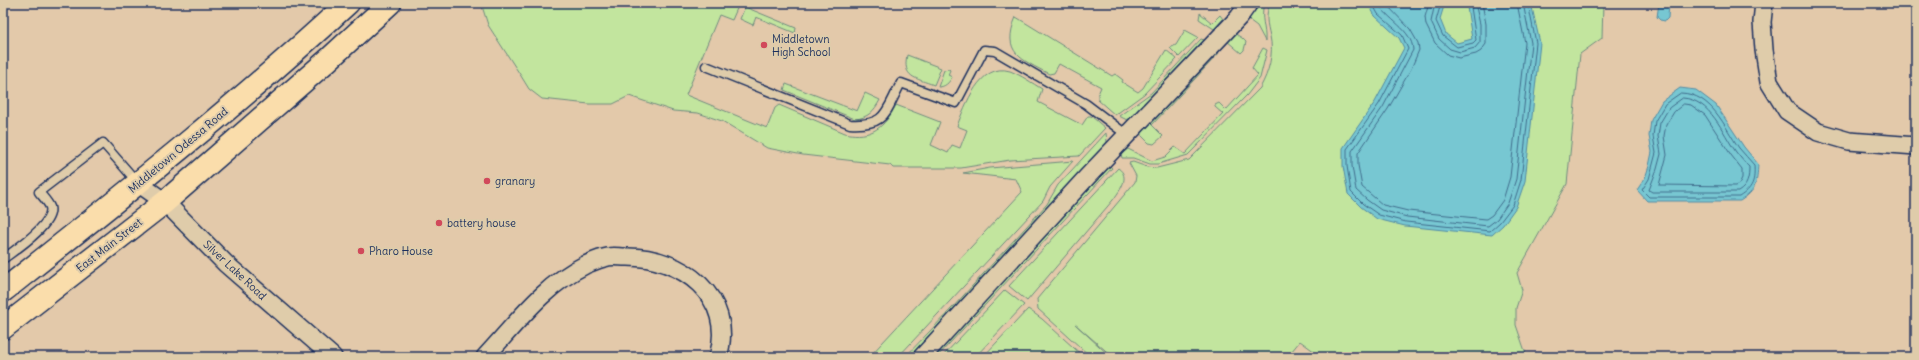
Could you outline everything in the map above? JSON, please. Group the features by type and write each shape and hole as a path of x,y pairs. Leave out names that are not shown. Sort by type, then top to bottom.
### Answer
{"main road":[{"name":"Middletown Odessa Road","path":"3,291 138,183 298,49 348,3"},
{"name":"East Main Street","path":"3,328 165,202 328,60 390,3"}],"street":[{"path":"922,357 1127,135 1239,17 1249,3"},
{"path":"1764,3 1762,22 1764,50 1769,82 1787,111 1818,132 1849,141 1916,146"},
{"name":"Silver Lake Road","path":"138,183 165,202 226,264 334,357"},
{"path":"485,357 544,294 578,270 608,257 638,256 667,263 691,276 709,292 718,312 723,334 718,357"}],"lane":[{"path":"706,66 850,124 868,124 882,118 901,83 956,103 984,50 995,51 1086,104 1127,135"},
{"path":"3,259 45,225 50,216 50,207 39,192 103,143 138,183"}],"green space":[{"path":"481,3 739,4 732,20 719,15 686,95 767,128 775,108 779,105 845,133 870,133 876,130 887,120 896,105 940,122 931,145 948,153 952,145 960,148 967,130 957,126 969,97 982,79 990,73 999,70 1010,71 1042,89 1038,102 1082,125 1088,116 1091,116 1105,128 1079,156 1010,160 961,168 893,168 890,165 803,155 767,148 722,121 698,113 673,111 629,96 613,104 589,104 542,99 529,89 488,25"},
{"path":"1258,3 1264,3 1263,18 1265,41 1257,26 1249,20 1249,17"},
{"path":"1270,3 1603,3 1602,38 1580,54 1567,184 1517,273 1522,290 1516,308 1516,325 1527,357 1312,357 1315,352 1300,341 1287,357 1113,357 1075,324 1111,357 1091,357 1038,309 1037,299 1135,182 1136,176 1129,163 1133,162 1147,167 1157,168 1189,160 1260,88 1266,76 1271,56 1271,43 1267,20 1267,12"},
{"path":"745,7 796,28 795,33 756,17 753,25 740,19"},
{"path":"1200,13 1212,23 1220,15 1223,19 1214,29 1199,19"},
{"path":"1016,17 1112,76 1115,74 1123,80 1122,82 1138,92 1143,88 1166,50 1177,59 1144,94 1115,115 1098,100 1098,94 1101,87 1059,64 1054,73 1049,74 1022,59 1012,47 1012,29"},
{"path":"1185,30 1198,37 1179,57 1170,48 1176,45"},
{"path":"1234,33 1246,42 1244,50 1241,53 1227,41"},
{"path":"1201,39 1204,40 1134,116 1127,120 1119,116 1151,93"},
{"path":"1263,48 1267,50 1260,78 1247,95 1188,155 1158,164 1150,164 1133,158 1122,158 1121,154 1128,149 1152,161 1165,157 1175,147 1185,154 1223,114 1215,107 1215,105 1219,103 1226,110 1258,75 1252,68"},
{"path":"1217,52 1219,53 1152,125 1163,136 1154,144 1149,143 1142,136 1142,132"},
{"path":"907,55 941,68 934,85 916,78 909,73 906,63"},
{"path":"949,69 948,75 952,77 951,79 945,85 938,87 944,70"},
{"path":"786,84 857,111 865,93 880,100 870,113 864,117 855,119 784,90"},
{"path":"1106,133 1107,142 1104,148 909,357 905,357 1047,204 1058,185"},
{"path":"1073,161 1050,187 1043,201 898,357 869,357 1022,192 1016,179 963,173 990,168"},
{"path":"1110,166 1112,168 937,357 933,357"},
{"path":"1118,168 1124,175 1123,184 1119,192 1027,301 1009,286"},
{"path":"1005,290 1024,305 975,357 942,357"},
{"path":"1028,309 1042,319 1084,357 983,357"}],"water":[{"path":"1368,3 1451,3 1444,6 1440,19 1446,34 1457,43 1472,39 1467,7 1459,3 1531,3 1540,43 1525,181 1516,207 1503,225 1492,235 1405,226 1377,219 1361,207 1348,194 1343,166 1343,148 1375,102 1404,48 1399,38 1375,16"},
{"path":"1659,3 1669,3 1668,18 1665,21 1660,20 1657,17"},
{"path":"1680,88 1696,90 1716,105 1744,147 1758,164 1755,186 1746,197 1740,201 1647,201 1637,190 1645,178 1652,152 1649,136 1651,120 1662,101"}],"place":[{"name":"Middletown High School","path":"764,45"},
{"name":"granary","path":"487,181"},
{"name":"battery house","path":"439,223"},
{"name":"Pharo House","path":"361,251"}]}
